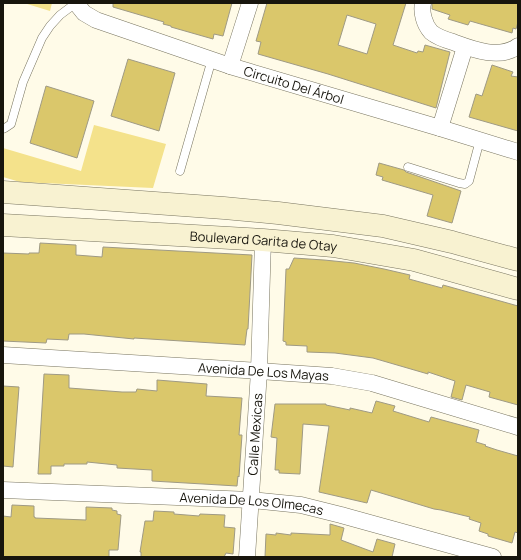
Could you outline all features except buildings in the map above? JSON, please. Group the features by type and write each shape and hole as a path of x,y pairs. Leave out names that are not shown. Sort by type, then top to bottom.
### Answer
{"main road":[{"name":"Boulevard Garita de Otay","path":"3,192 224,208 383,226 452,242 518,260"},
{"name":"Boulevard Garita de Otay","path":"3,225 263,240 334,246 414,260 518,289"}],"street":[{"name":"Circuito Del Árbol","path":"76,3 84,14 96,20 230,66 518,152"},
{"path":"230,66 250,3"},
{"path":"423,3 422,8 424,21 431,32 444,39 484,52 499,53 512,51 518,46"},
{"path":"440,128 465,46"},
{"name":"Calle Mexicas","path":"247,557 259,371 263,240"},
{"name":"Avenida De Los Mayas","path":"3,355 332,376 366,382 518,427"},
{"name":"Avenida De Los Olmecas","path":"3,490 251,500 301,505 492,557"}],"lane":[{"path":"3,129 11,124 23,82 42,38 60,15 76,3"},
{"path":"180,171 212,59"},
{"path":"408,167 465,184 469,180 480,140"}],"shaded area":[{"path":"24,3 52,3 50,11"},
{"path":"94,125 166,144 153,188 20,182 3,177 3,148 81,171"}]}
